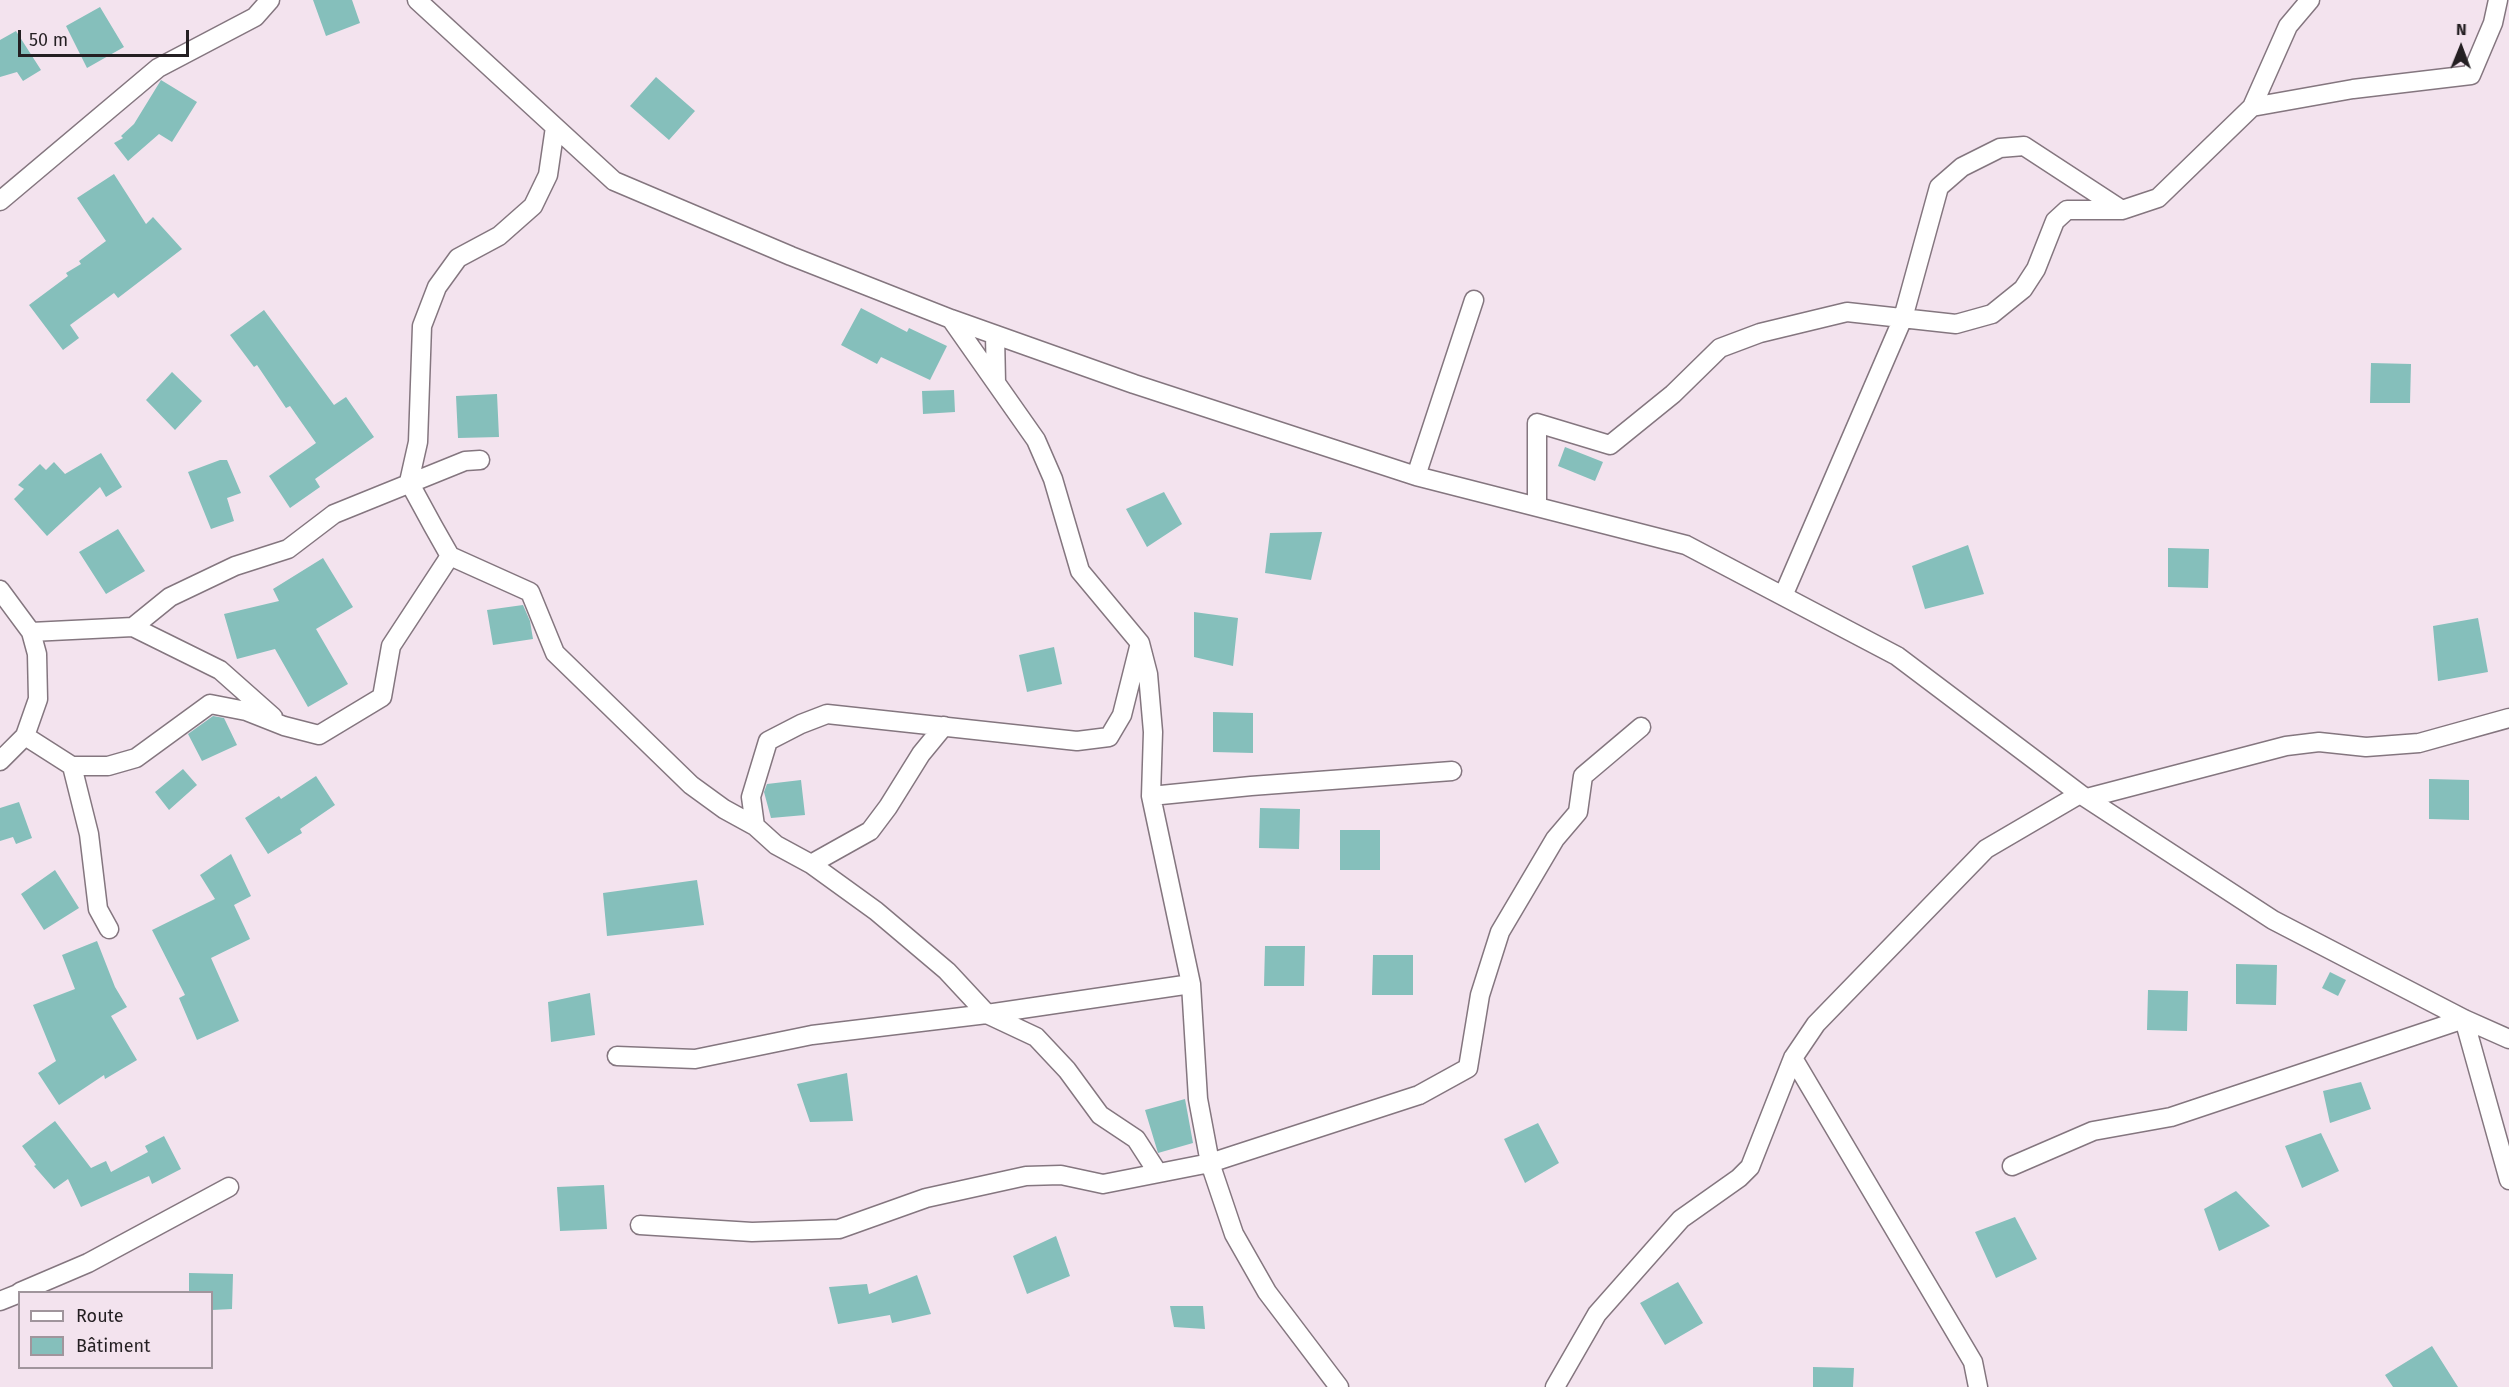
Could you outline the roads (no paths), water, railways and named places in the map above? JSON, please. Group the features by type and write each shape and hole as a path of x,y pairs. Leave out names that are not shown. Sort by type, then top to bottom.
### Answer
{"street":[{"path":"0,201 158,68 255,16 270,0"},
{"path":"417,0 614,181 791,256 951,319 1134,384 1416,476 1686,545 1897,656 2084,796 2273,920 2464,1019 2509,1039"},
{"path":"1537,506 1537,423 1610,445 1672,394 1720,348 1760,333 1847,312 1956,324 1992,315 2023,289 2036,268 2055,221 2067,210 2122,210 2158,198 2252,107 2288,26 2310,0"},
{"path":"2252,107 2353,89 2471,75 2493,23 2498,0"},
{"path":"555,127 548,175 533,206 499,236 458,258 437,287 422,326 418,442 409,482 450,556 530,592 555,653 691,785 724,809 755,826 776,845 811,864 885,918 947,971 987,1014 1036,1037 1067,1070 1100,1115 1136,1139 1158,1173"},
{"path":"1783,596 1903,318 1939,187 1962,167 2000,148 2024,146 2122,210"},
{"path":"1416,476 1474,300"},
{"path":"951,319 1036,440 1053,479 1080,571 1140,643 1148,674 1153,732 1152,796 1191,984 1198,1099 1210,1162 1234,1234 1267,1292 1340,1387"},
{"path":"995,335 996,383"},
{"path":"133,627 170,597 235,566 288,549 334,514 465,461 480,460"},
{"path":"25,735 72,766 108,766 136,758 210,704 246,711 284,726 319,735 382,697 391,646 450,556"},
{"path":"0,591 31,632 37,654 38,699 25,735 0,761"},
{"path":"31,632 133,627 220,670 284,726"},
{"path":"755,826 751,797 768,741 827,714 1077,741 1109,737 1122,715 1140,643"},
{"path":"1555,1387 1598,1314 1681,1219 1739,1178 1750,1167 1793,1058 1815,1024 1986,849 2084,796 2286,746 2319,742 2366,747 2419,743 2509,718"},
{"path":"811,864 870,831 921,754 944,726"},
{"path":"640,1225 752,1232 839,1229 926,1198 1026,1176 1061,1175 1103,1184 1210,1162 1419,1095 1468,1068 1480,995 1500,932 1555,839 1578,812 1583,776 1641,727"},
{"path":"72,766 89,834 98,909 109,929"},
{"path":"1152,796 1452,771"},
{"path":"617,1056 695,1059 812,1035 987,1014 1191,984"},
{"path":"2012,1166 2093,1131 2171,1117 2464,1019"},
{"path":"2464,1019 2509,1180"},
{"path":"1793,1058 1973,1362 1978,1387"},
{"path":"25,1291 88,1263 229,1187"},
{"path":"0,1301 18,1294"}]}
